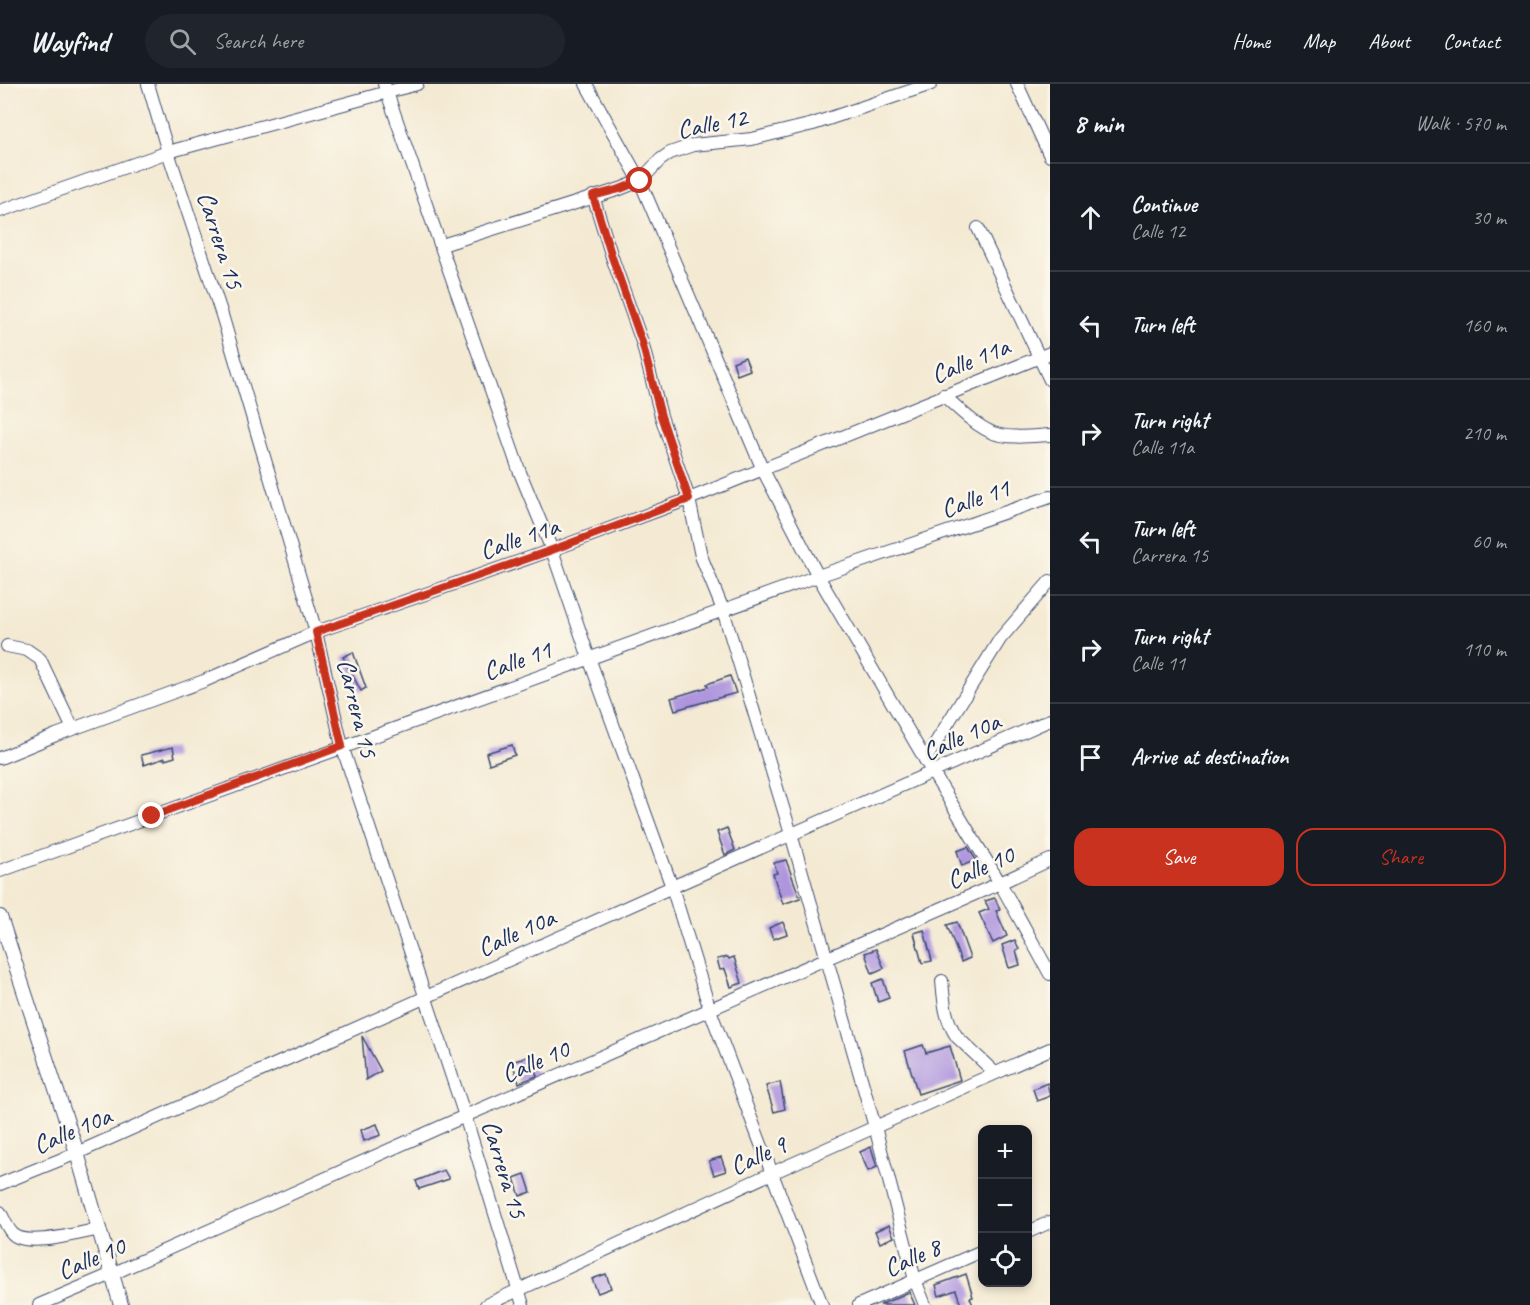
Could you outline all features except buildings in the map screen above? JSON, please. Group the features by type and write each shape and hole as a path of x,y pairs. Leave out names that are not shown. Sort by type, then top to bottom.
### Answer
{"street":[{"name":"Carrera 15","path":"148,84 222,315 316,632 342,746 465,1116 523,1305"},
{"path":"0,211 168,152 386,88 417,84"},
{"path":"586,84 640,181 763,470 818,576 1000,884 1050,974"},
{"name":"Calle 12","path":"442,245 620,189 640,181 660,159 693,145 762,137 813,123 931,84"},
{"path":"1017,84 1050,156"},
{"path":"386,88 519,470 552,550 672,887 710,1010 822,1305"},
{"path":"593,196 642,342 661,416 689,499 701,556 723,610 791,834 875,1127 915,1280 924,1305"},
{"path":"978,228 1044,355 1050,380"},
{"name":"Calle 11a","path":"0,758 204,681 316,632 552,550 689,499 1044,355"},
{"path":"943,395 976,422 995,433 1008,436 1050,435"},
{"name":"Calle 11","path":"0,872 342,746 818,576 1050,496"},
{"path":"925,760 1000,639 1050,581"},
{"path":"7,646 27,650 40,659 73,729"},
{"name":"Calle 10a","path":"0,1184 77,1153 1050,720"},
{"name":"Calle 10","path":"39,1305 465,1116 1000,884 1050,860"},
{"path":"0,916 77,1153 121,1305"},
{"path":"942,981 947,1020 952,1031 995,1073"},
{"name":"Calle 9","path":"486,1305 1050,1048"},
{"path":"0,1212 18,1239 54,1238 100,1229"},
{"path":"1032,1230 1050,1222"},
{"name":"Calle 8","path":"859,1305 978,1253"}],"route":[{"path":"152,816 342,746 316,632 552,550 689,499 661,416 642,342 593,196 640,181"}]}
